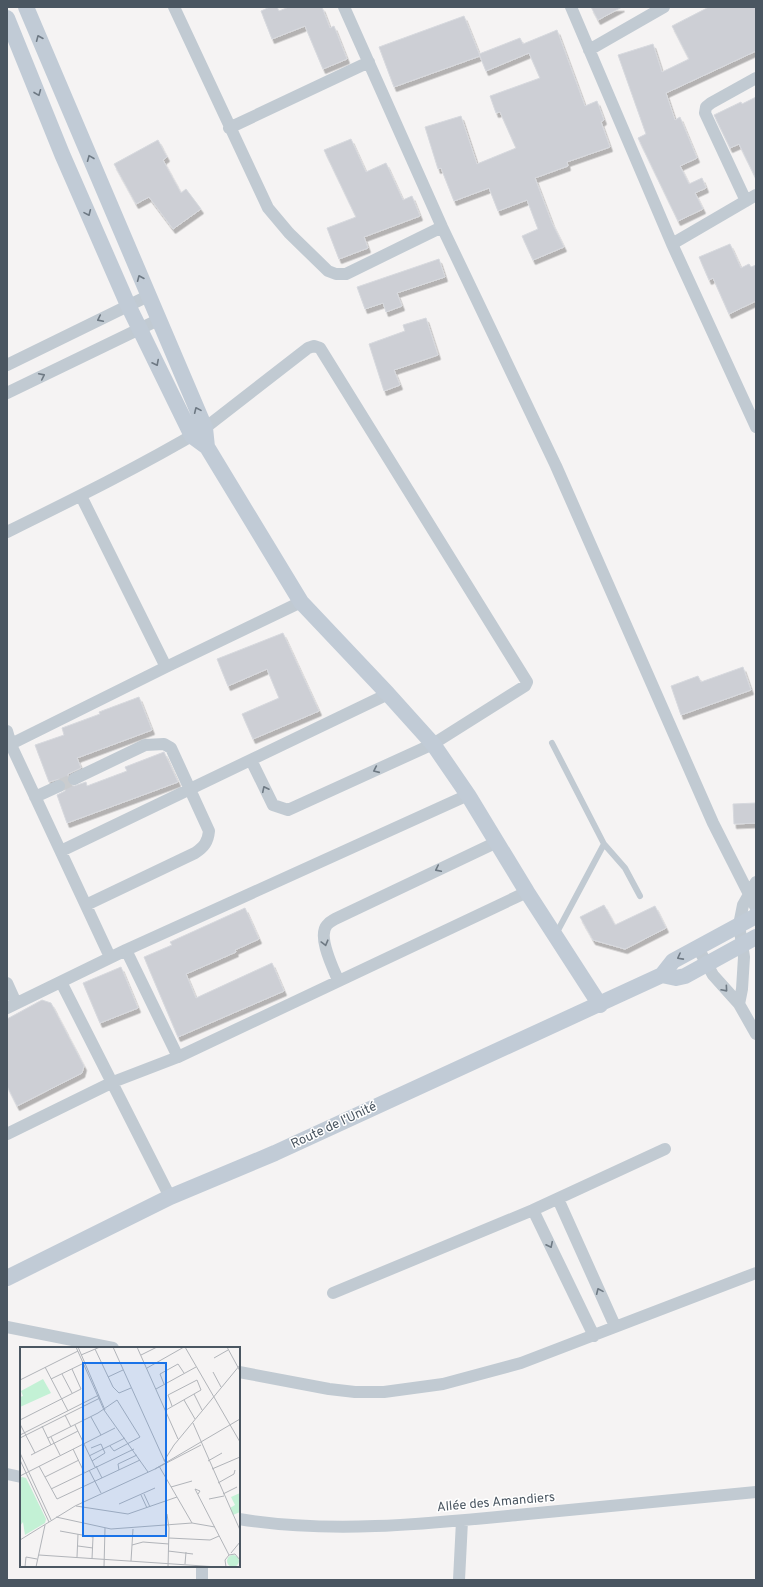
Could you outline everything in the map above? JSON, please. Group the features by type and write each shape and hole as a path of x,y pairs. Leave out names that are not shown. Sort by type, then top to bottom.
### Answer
{"street":[{"path":"26,7 158,320 199,432"},
{"path":"174,7 229,128 268,208 289,233 328,272 346,274 442,227"},
{"path":"344,7 442,227 556,466 713,823 756,908"},
{"path":"571,7 672,244 756,427"},
{"path":"590,50 664,7"},
{"path":"7,18 62,154 138,328 207,447 301,602 433,744 468,795 527,892 600,1005"},
{"path":"229,128 369,62"},
{"path":"672,244 751,198 705,113 706,107 711,103 756,78"},
{"path":"7,365 148,296"},
{"path":"7,393 138,328 158,320"},
{"path":"7,532 142,465 199,432 308,348 314,346 320,348 527,682 525,686 433,744 288,810 273,805 251,760"},
{"path":"81,496 166,667"},
{"path":"9,746 166,667 301,602"},
{"path":"61,851 388,694"},
{"path":"7,731 9,746 61,851 110,957"},
{"path":"74,779 146,745 160,744 171,748 209,831 208,841 203,848 196,853 86,905"},
{"path":"35,797 59,786"},
{"path":"7,983 11,1006 110,957 468,795"},
{"path":"338,980 323,940 323,933 327,925 335,919 497,842"},
{"path":"739,1004 750,941 739,925 743,905 756,882"},
{"path":"7,1134 113,1082 178,1057 338,980 527,892"},
{"path":"750,941 681,978 662,975 673,961 756,916"},
{"path":"698,948 721,984 739,1004 756,1034"},
{"path":"126,950 178,1057"},
{"name":"Route de l'Unité","path":"7,1278 170,1197 275,1154 600,1005 662,975"},
{"path":"61,982 170,1197"},
{"path":"333,1293 533,1210 665,1149"},
{"path":"558,1199 615,1326"},
{"path":"533,1210 594,1336"},
{"path":"240,1372 329,1389 384,1392 443,1384 521,1362 594,1336 615,1326 756,1273"},
{"path":"7,1327 108,1347"},
{"path":"7,1474 20,1477"},
{"name":"Allée des Amandiers","path":"240,1519 261,1523 342,1527 462,1521 756,1492"},
{"path":"459,1580 462,1521"},
{"path":"202,1567 202,1580"}],"lane":[{"path":"552,743 604,844 625,868 640,896"},
{"path":"555,936 604,844"}],"building":[{"path":"270,7 277,7 279,11 289,7 322,7 330,28 334,26 347,59 323,69 305,26 272,39 261,11"},
{"path":"591,7 622,7 598,20"},
{"path":"709,7 756,7 756,51 666,93 675,120 680,117 697,158 680,166 689,184 702,178 706,188 695,193 703,209 678,221 638,138 646,134 618,55 653,44 662,72 689,59 672,26"},
{"path":"464,16 480,56 394,87 379,47"},
{"path":"557,30 585,106 597,101 604,120 601,122 610,147 567,162 568,166 535,178 552,223 564,247 533,260 522,236 538,229 527,200 498,211 489,188 454,201 441,168 438,169 425,127 461,116 477,164 516,148 500,112 496,113 490,96 540,78 529,53 486,71 479,54 520,38 523,44"},
{"path":"756,97 756,179 739,144 730,148 714,115 741,102 742,104"},
{"path":"351,139 366,172 386,163 403,200 412,196 420,216 364,237 368,248 339,259 327,228 356,217 324,150"},
{"path":"158,140 167,157 163,160 181,193 186,189 201,209 173,229 149,197 136,204 114,164"},
{"path":"730,244 741,268 749,264 751,267 756,265 756,301 729,314 713,278 709,280 699,257"},
{"path":"439,259 445,277 397,293 402,306 386,312 383,303 365,309 357,287"},
{"path":"426,318 438,355 394,370 400,385 384,391 369,344 405,331 403,325"},
{"path":"283,633 319,711 253,739 242,714 279,698 267,669 228,686 217,659"},
{"path":"743,667 751,690 681,715 671,686 698,676 701,682"},
{"path":"139,697 152,730 77,758 81,768 68,774 67,782 74,786 86,782 87,786 127,771 125,767 164,752 178,782 67,823 57,795 65,791 66,783 59,779 49,782 35,745 64,735 62,728 100,714 99,712"},
{"path":"756,803 756,823 734,824 733,804"},
{"path":"604,905 615,925 655,906 666,928 625,949 593,940 580,917"},
{"path":"245,908 259,939 235,950 236,952 186,974 196,998 272,963 284,991 178,1037 144,957 172,945 170,942"},
{"path":"121,967 138,1008 100,1023 83,983"},
{"path":"42,1000 51,1003 84,1066 82,1073 17,1106 7,1086 7,1019"}],"tunnel":[{"path":"59,786 74,779"}]}
